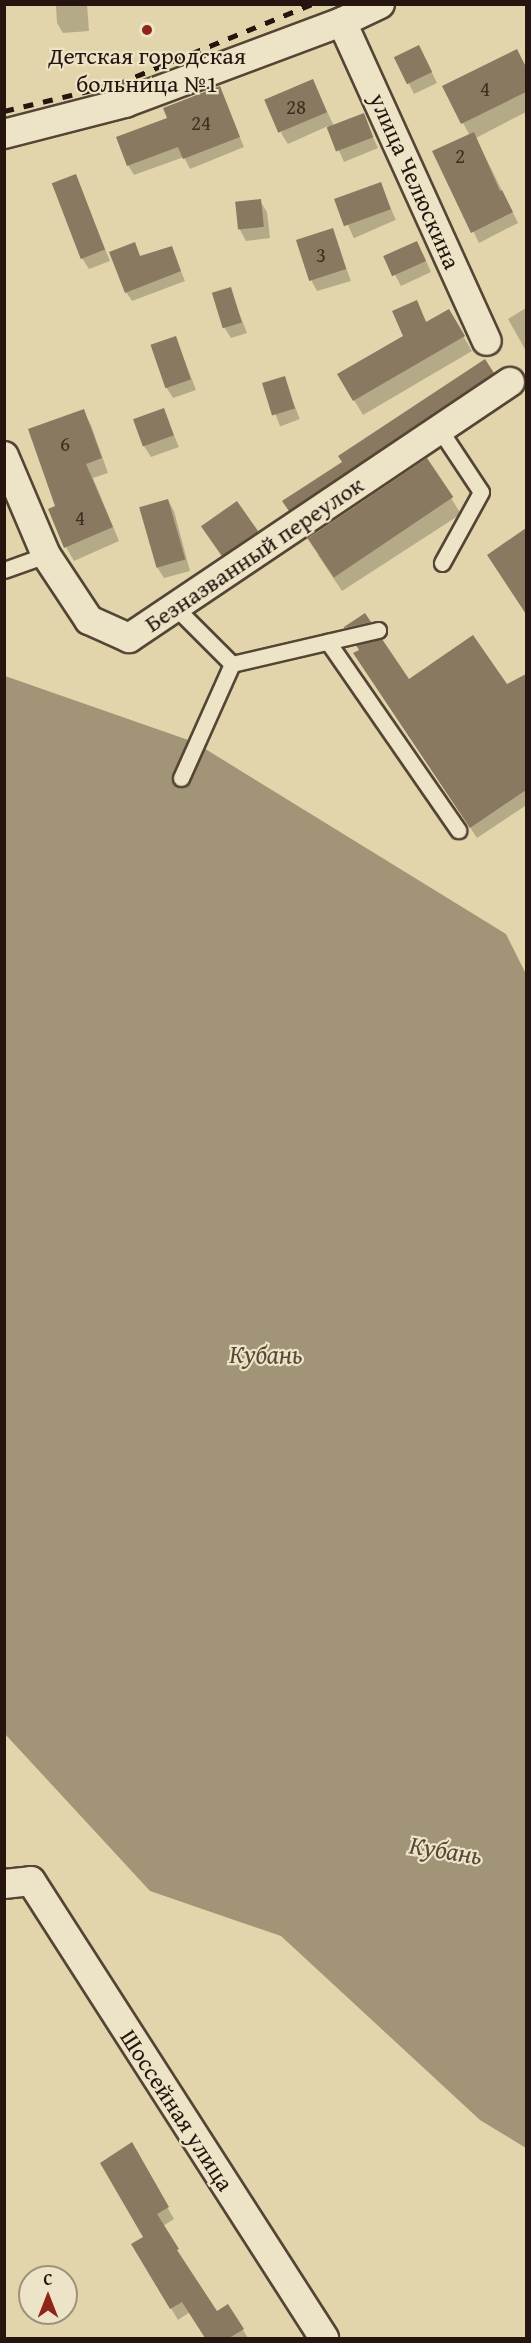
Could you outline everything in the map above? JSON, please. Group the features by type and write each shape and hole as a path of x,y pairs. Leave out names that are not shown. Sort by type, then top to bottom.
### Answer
{"street":[{"path":"4,134 124,103 342,22 380,4"},
{"name":"улица Челюскина","path":"342,22 488,341"},
{"name":"Безназванный переулок","path":"4,456 46,555 89,620 129,638 510,382"},
{"name":"Шоссейная улица","path":"18,1882 324,2338"}],"lane":[{"path":"440,430 481,492 442,563"},
{"path":"4,570 46,555"},
{"path":"175,607 232,664"},
{"path":"232,664 378,630"},
{"path":"328,642 458,830"},
{"path":"181,778 232,664"}],"water":[{"name":"Кубань","path":"5,676 194,742 506,934 526,974 526,2148 480,2120 281,1936 150,1891 5,1734"}],"building":[{"path":"419,45 432,72 407,84 394,57"},
{"path":"517,49 526,67 526,92 461,124 442,86"},
{"path":"313,79 327,112 278,133 264,100"},
{"path":"220,86 240,137 183,159 178,147 127,166 116,137 167,118 163,108"},
{"path":"364,113 373,137 336,152 327,127"},
{"path":"474,132 500,191 502,190 513,212 471,233 432,151"},
{"path":"76,174 105,250 81,259 52,183"},
{"path":"381,182 391,209 344,226 334,199"},
{"path":"261,199 264,227 238,230 235,202"},
{"path":"333,228 346,269 309,281 296,240"},
{"path":"417,241 426,261 392,276 383,256"},
{"path":"135,242 140,256 172,246 181,271 125,293 109,252"},
{"path":"231,287 242,322 223,328 212,293"},
{"path":"417,300 426,322 449,309 465,336 353,401 337,374 403,336 392,311"},
{"path":"176,336 191,379 165,388 150,345"},
{"path":"485,359 494,373 289,511 282,501 342,462 338,456"},
{"path":"285,376 295,409 272,416 262,383"},
{"path":"164,408 174,435 143,447 133,419"},
{"path":"84,409 102,458 86,464 113,527 64,548 48,509 55,506 28,429"},
{"path":"427,458 453,497 334,577 308,539"},
{"path":"168,499 185,560 157,568 139,507"},
{"path":"237,501 258,531 222,557 201,526"},
{"path":"526,528 526,614 487,555"},
{"path":"365,613 371,622 344,628 344,627"},
{"path":"473,635 507,684 526,674 526,790 470,828 353,653 359,650 356,645 382,639 409,679"},
{"path":"132,2142 169,2207 157,2214 179,2249 177,2250 217,2311 228,2304 244,2329 229,2338 205,2338 182,2302 170,2309 131,2244 143,2237 100,2163"}],"railway":[{"path":"4,111 117,84 312,4"}],"place":[{"name":"Детская городская больница №1","path":"147,30"}]}
